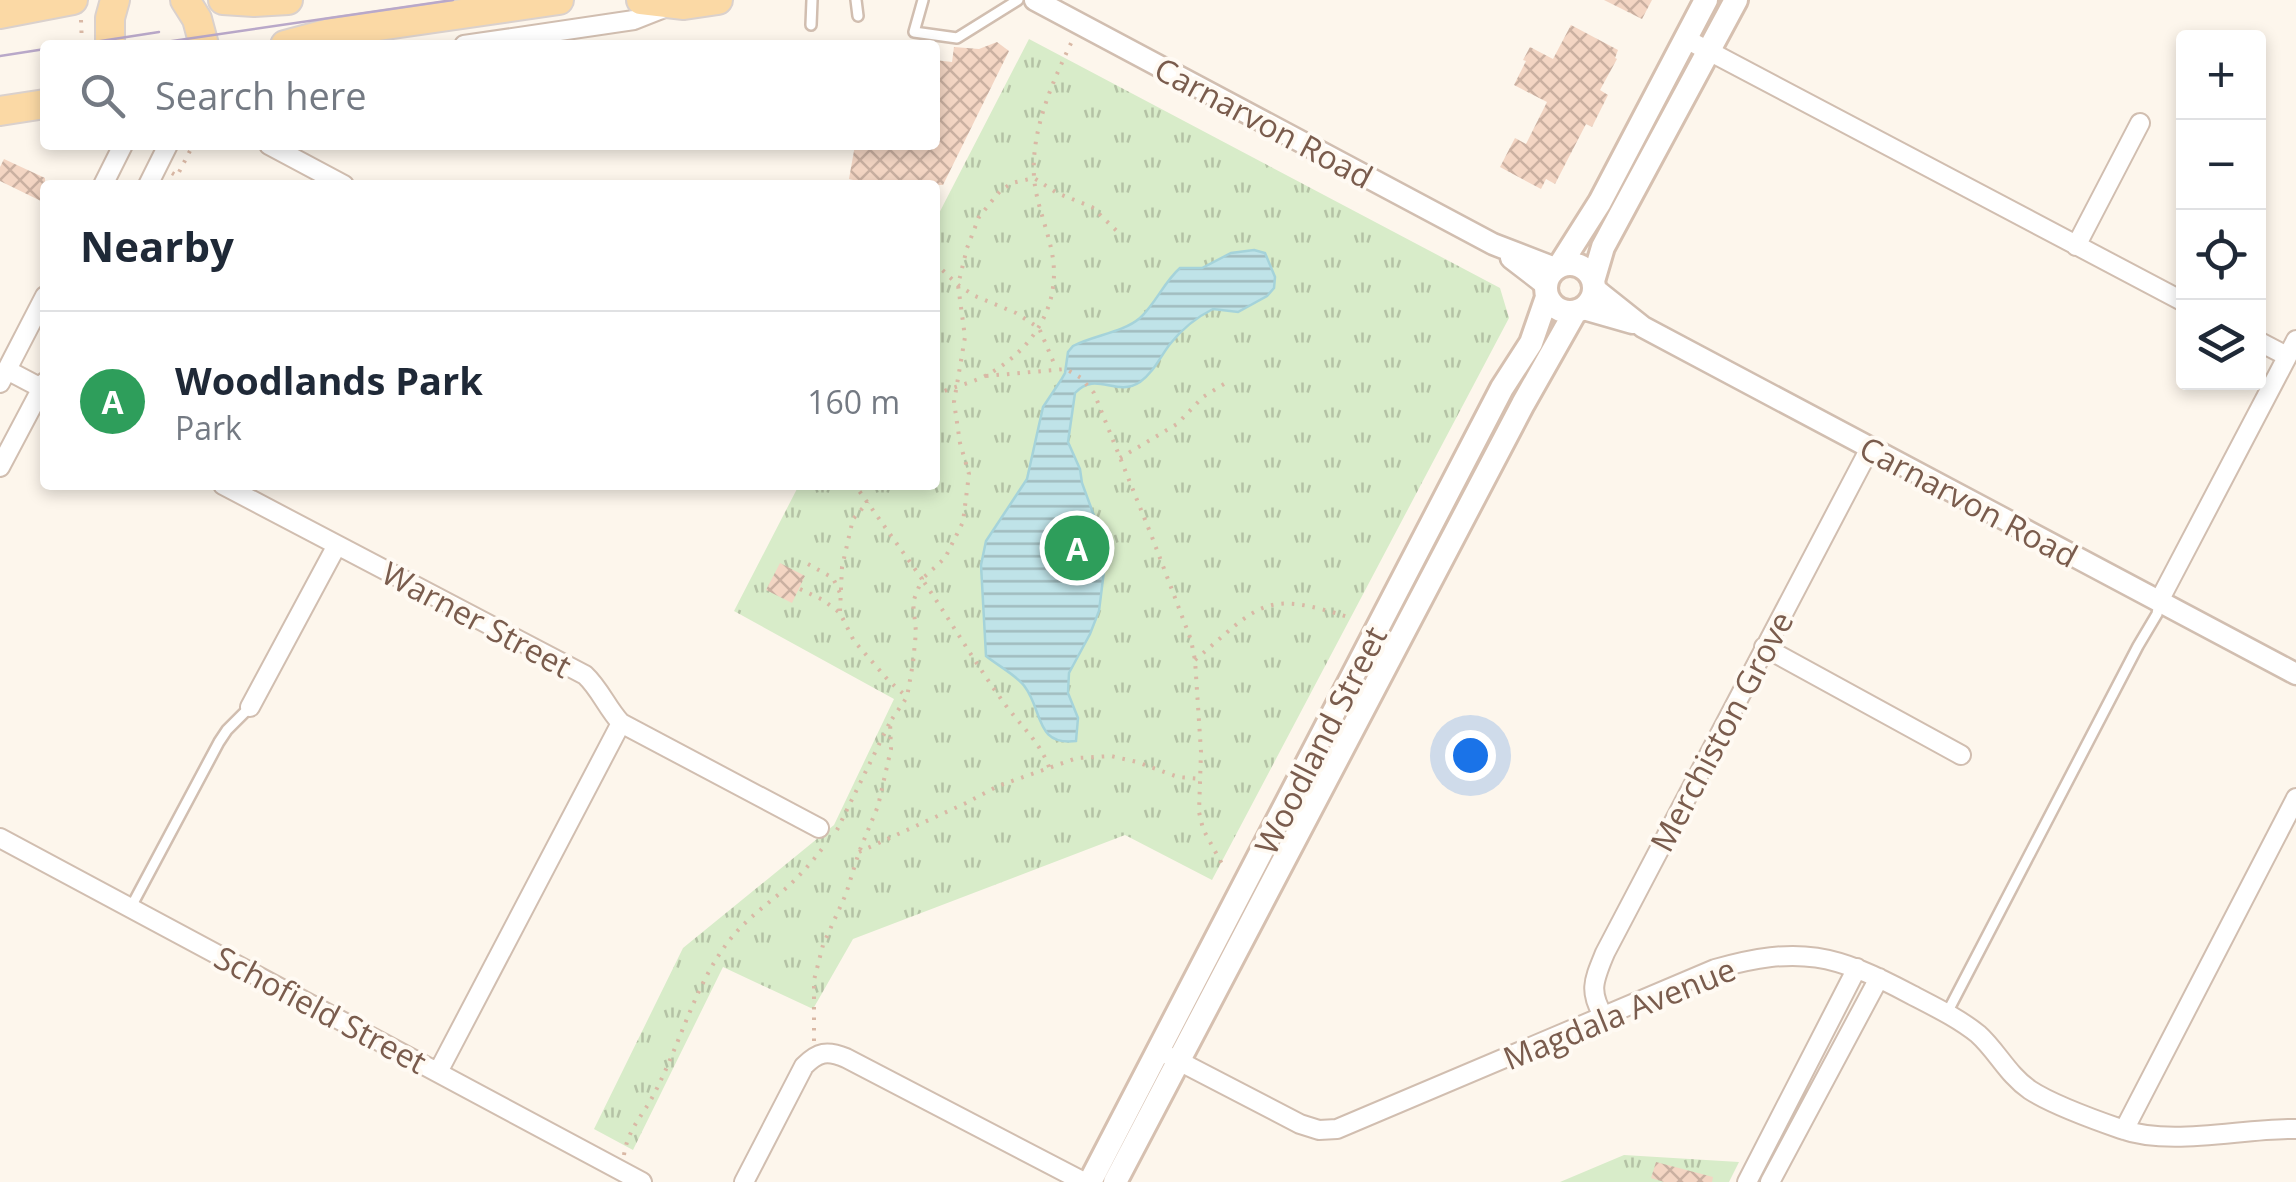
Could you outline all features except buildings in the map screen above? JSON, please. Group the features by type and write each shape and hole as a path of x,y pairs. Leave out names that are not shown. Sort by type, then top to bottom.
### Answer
{"main road":[{"path":"0,14 73,0"},
{"path":"110,40 115,0"},
{"path":"186,0 203,40"},
{"path":"223,0 288,0"},
{"path":"304,40 559,0"},
{"path":"641,0 672,4 718,0"},
{"name":"Woodland Street","path":"1115,1182 1169,1056 1431,526 1502,388 1531,343 1552,279 1600,202 1706,0"},
{"name":"Woodland Street","path":"1087,1182 1169,1056 1586,297 1603,246 1736,0"},
{"path":"0,112 40,105"},
{"path":"1568,264 1584,268 1586,297 1558,310 1552,279 1568,264"},
{"path":"1431,526 1453,538"}],"street":[{"name":"Carnarvon Road","path":"1035,0 1552,279"},
{"path":"497,40 638,19 672,4"},
{"path":"1686,39 2180,300"},
{"path":"2076,246 2140,123"},
{"path":"105,180 120,150"},
{"path":"150,180 166,150"},
{"path":"278,150 334,180"},
{"name":"Carnarvon Road","path":"1586,297 2296,674"},
{"path":"40,306 4,376 40,386"},
{"path":"2159,601 2292,348 2266,343"},
{"path":"0,467 40,394"},
{"name":"Merchiston Grove","path":"1604,1017 1595,1002 1596,974 1870,448"},
{"name":"Warner Street","path":"233,490 585,675 621,723 827,835"},
{"path":"250,708 337,545"},
{"path":"1764,648 1961,755"},
{"path":"438,1072 621,723"},
{"path":"2124,1130 2296,798"},
{"name":"Schofield Street","path":"0,838 642,1182"},
{"name":"Magdala Avenue","path":"1169,1056 1300,1124 1319,1130 1336,1129 1715,969 1756,958 1800,954 1858,968 1947,1013 1982,1037 2031,1091 2124,1130 2150,1137 2296,1129"},
{"path":"1746,1182 1858,968"},
{"path":"1770,1182 1879,978"},
{"path":"744,1182 804,1066 824,1052 846,1058 1087,1182"},
{"path":"1773,1132 1791,1141"}],"lane":[{"path":"811,25 812,0"},
{"path":"856,0 858,16"},
{"path":"923,0 914,32 957,38 1018,0"},
{"path":"1947,1013 2158,614 2159,601"},
{"path":"131,908 219,742 250,708"}],"path":[{"path":"986,376 1020,351 1039,328 1053,294 1053,258 1034,178 1035,145 1044,108 1080,25"},
{"path":"624,1172 624,1150 637,1117 653,1096 713,966 732,937 788,887 841,819 906,697 916,632 913,602 922,579 946,558 963,522 969,474 954,402 965,337 958,285 974,228 1000,191 1012,183 1034,178 1057,193 1092,207 1121,234"},
{"path":"940,269 975,296 1016,313 1039,328 1056,368"},
{"path":"940,393 986,376 1056,368 1081,378 1094,394 1195,660 1199,812 1203,829 1222,864"},
{"path":"1120,458 1177,424 1204,397 1224,384"},
{"path":"859,490 1005,705 1032,736 1049,767"},
{"path":"840,613 842,567 853,519 868,502"},
{"path":"808,564 833,578 840,594"},
{"path":"800,589 840,613 854,641 906,697"},
{"path":"1195,660 1244,617 1267,606 1290,602 1351,618"},
{"path":"814,1056 814,980 878,806 891,749 890,722"},
{"path":"859,852 998,786 1077,758 1112,756 1178,777 1201,779"}],"green space":[{"path":"1029,39 1500,288 1509,318 1212,880 1125,835 853,939 813,1009 723,967 633,1150 594,1129 683,948 834,825 894,699 734,611 796,490 940,490 940,211"},
{"path":"1624,1155 1739,1162 1729,1182 1560,1182"}],"water":[{"path":"1231,253 1265,253 1275,277 1274,288 1267,296 1238,312 1213,309 1200,316 1175,339 1140,382 1123,387 1091,384 1075,393 1068,442 1100,532 1105,563 1099,611 1069,673 1068,693 1078,718 1076,741 1053,738 1042,725 1022,683 986,656 981,565 986,541 1027,479 1043,407 1065,373 1068,352 1073,346 1140,318 1180,268 1202,268"}],"tram line":[{"path":"179,40 453,0"},
{"path":"107,40 159,32"},
{"path":"0,56 40,50"}],"place":[{"name":"Woodlands Park","path":"1077,548"}]}
